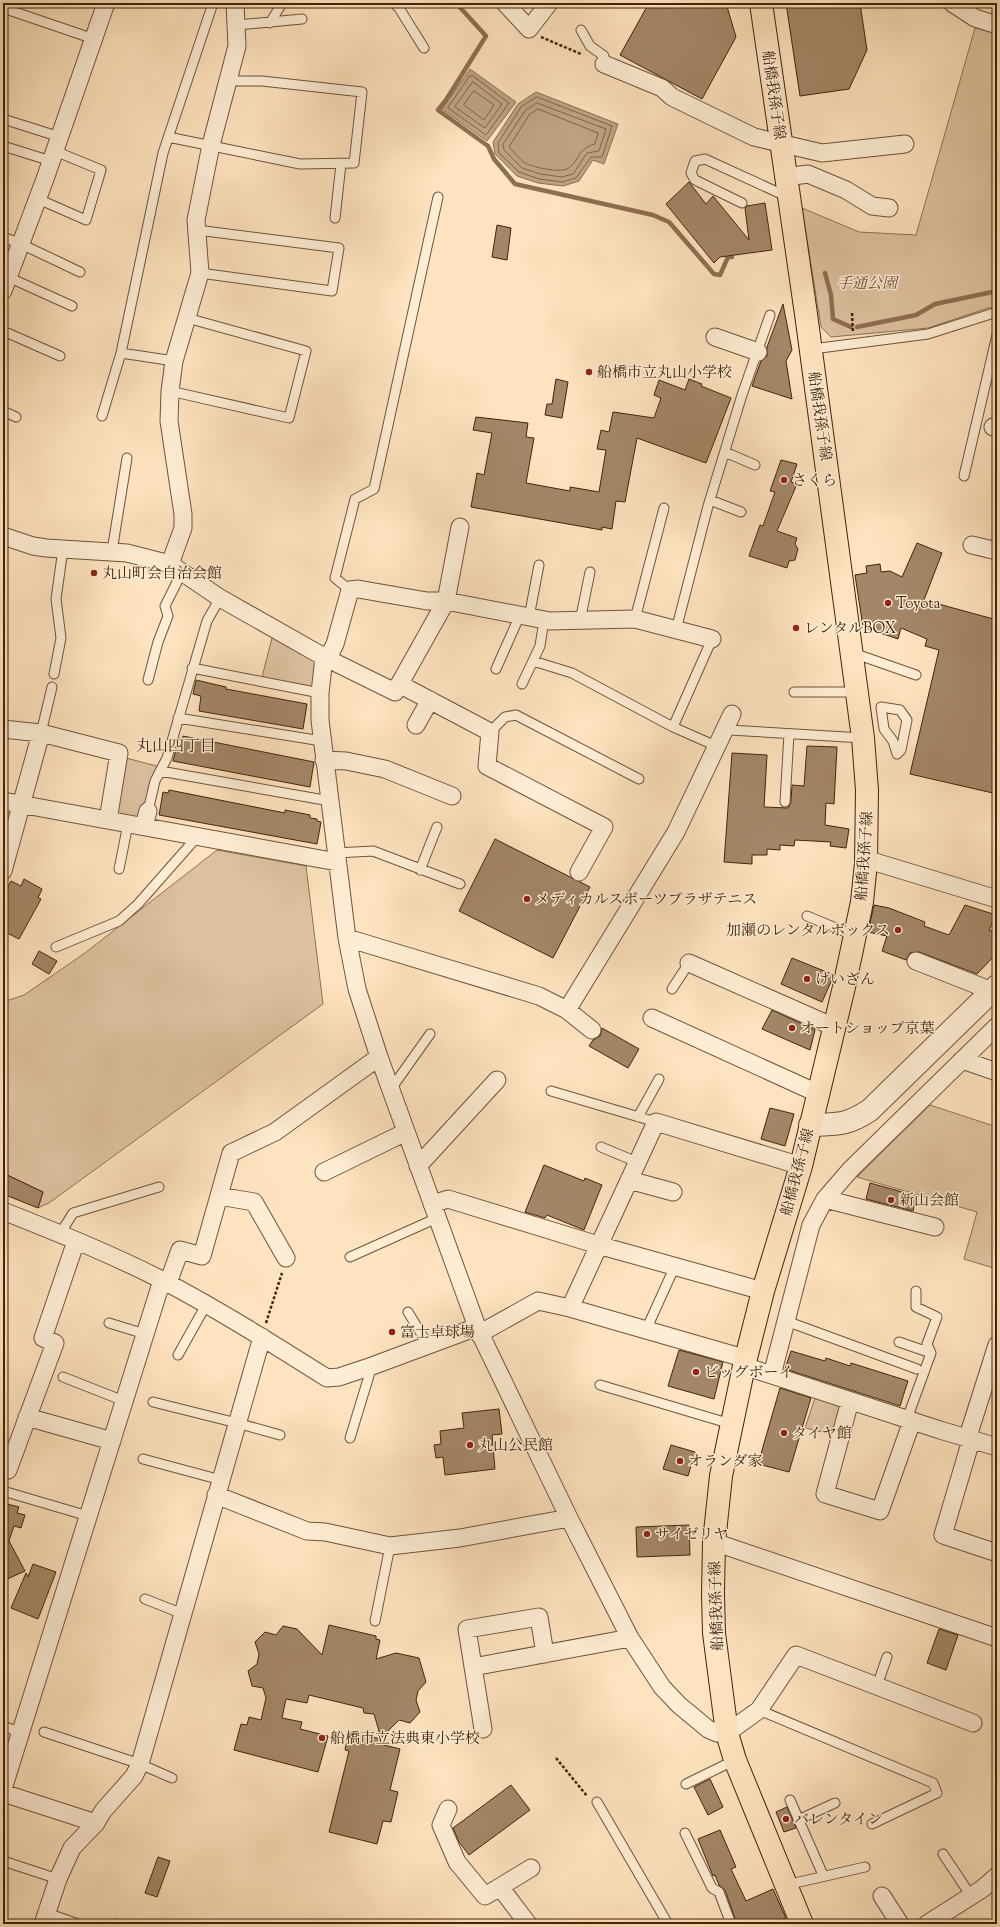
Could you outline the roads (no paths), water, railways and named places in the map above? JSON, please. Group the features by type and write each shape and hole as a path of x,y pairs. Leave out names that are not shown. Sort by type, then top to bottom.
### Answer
{"main road":[{"name":"船橋我孫子線","path":"761,3 857,692 863,738 867,790 866,863 862,902 801,1166 763,1292 731,1424 721,1476 714,1542 714,1633 727,1733 734,1760 802,1924"}],"street":[{"path":"5,284 38,199 106,3"},
{"path":"176,568 183,528 183,514 169,421 170,391 174,361 200,273 196,220 211,145 237,46 235,3"},
{"path":"505,3 529,29 549,3"},
{"path":"952,3 975,18 997,25"},
{"path":"604,64 662,88 672,98 754,137 781,142 822,153 905,144"},
{"path":"787,187 808,174 846,190 872,206 889,208"},
{"path":"715,337 758,352"},
{"path":"3,536 33,546 112,551 138,555 176,568 220,598 324,657 395,692 446,601 460,527"},
{"path":"972,545 997,551"},
{"path":"712,639 635,619 580,620 531,617 446,601 427,600 358,589 350,590 331,652 324,657 320,693 324,760 347,938 357,988 379,1057 478,1330 569,1518 630,1638 662,1687 708,1729 717,1733 727,1733 759,1710 796,1655 973,1723"},
{"path":"399,684 490,732 487,766 604,827 578,872"},
{"path":"416,725 430,700"},
{"path":"567,1010 676,832 716,746 731,722"},
{"path":"3,730 41,733 119,753 108,820"},
{"path":"3,871 20,804 41,733"},
{"path":"324,760 346,761 385,769 452,796"},
{"path":"3,801 108,820 140,820 197,837 337,857"},
{"path":"866,863 876,862 997,899"},
{"path":"347,938 539,996 567,1010 592,1030"},
{"path":"810,1125 849,1122 855,1120 870,1110 995,988 916,962"},
{"path":"688,963 834,1027"},
{"path":"652,1018 817,1093"},
{"path":"772,1375 811,1225 825,1199 851,1169 997,1026"},
{"path":"3,1789 145,1334 165,1282 180,1250 202,1256 231,1153 275,1132 379,1057"},
{"path":"962,1060 997,1072"},
{"path":"418,1166 497,1080"},
{"path":"570,1308 656,1122 801,1166"},
{"path":"324,1172 406,1132"},
{"path":"628,1180 673,1192"},
{"path":"219,1196 254,1202 286,1258"},
{"path":"434,1211 448,1199 598,1245 763,1292"},
{"path":"825,1199 935,1227"},
{"path":"3,1211 76,1241 165,1282 262,1337 327,1378 339,1377 428,1345 478,1330 538,1301 570,1308 646,1330 746,1362 772,1375 997,1447"},
{"path":"8,1470 54,1343 42,1338 76,1241"},
{"path":"45,1919 58,1879 72,1848 96,1823 103,1812 134,1776 140,1764 262,1337"},
{"path":"997,1345 970,1430 969,1447 943,1535 997,1553"},
{"path":"850,1401 825,1494 880,1511 909,1420"},
{"path":"27,1417 112,1441"},
{"path":"219,1488 307,1531 325,1532 390,1546 460,1538 569,1518"},
{"path":"714,1542 997,1638"},
{"path":"483,1729 467,1629 539,1617 545,1654"},
{"path":"473,1667 630,1638"},
{"path":"3,1793 96,1823"},
{"path":"448,1809 441,1825 457,1862 485,1896 531,1868"},
{"path":"926,1924 971,1896 997,1876"},
{"path":"500,1887 528,1924"},
{"path":"882,1896 900,1924"}],"lane":[{"path":"102,416 121,353 163,153 213,3"},
{"path":"270,23 282,3"},
{"path":"394,3 399,8 424,48"},
{"path":"3,8 94,39"},
{"path":"237,25 302,20"},
{"path":"581,30 590,46 604,56 604,64"},
{"path":"168,137 300,164 354,163 362,92 262,81 229,81"},
{"path":"3,119 55,150 100,170 86,220 38,199"},
{"path":"3,146 55,150"},
{"path":"742,203 695,180 691,173 695,161 705,158 787,187"},
{"path":"335,218 341,164"},
{"path":"350,590 335,578 356,499 374,489 438,197"},
{"path":"197,230 339,248 332,291 200,273"},
{"path":"3,237 80,272"},
{"path":"5,284 72,306"},
{"path":"820,348 928,334 997,312"},
{"path":"676,630 710,500 742,395 770,315"},
{"path":"170,391 290,418 306,351 186,318"},
{"path":"3,331 60,356"},
{"path":"964,476 997,335"},
{"path":"121,353 174,361"},
{"path":"3,411 16,417"},
{"path":"725,452 755,465"},
{"path":"112,551 127,458"},
{"path":"710,500 741,512"},
{"path":"635,619 664,508"},
{"path":"54,674 61,638 56,599 63,549"},
{"path":"496,669 531,617 539,564"},
{"path":"148,680 158,642 168,616 165,606 176,568"},
{"path":"580,620 590,572"},
{"path":"119,869 155,781 167,758 207,620 220,598"},
{"path":"522,684 540,646 531,617"},
{"path":"673,727 712,639"},
{"path":"851,653 916,675"},
{"path":"533,661 572,673 673,727 716,746"},
{"path":"192,668 320,693"},
{"path":"41,733 52,687"},
{"path":"794,692 857,692"},
{"path":"881,707 900,710 907,720 900,750 897,754 893,741 884,729 881,707"},
{"path":"490,732 505,716 516,715 639,779"},
{"path":"178,718 322,741"},
{"path":"731,722 789,734 863,738"},
{"path":"785,802 789,734"},
{"path":"160,771 330,801"},
{"path":"420,870 436,827"},
{"path":"56,947 118,921 138,904 197,837"},
{"path":"337,857 373,851 460,884"},
{"path":"807,916 855,936"},
{"path":"672,989 688,963"},
{"path":"391,1089 430,1034"},
{"path":"638,1117 659,1079"},
{"path":"551,1091 656,1122"},
{"path":"601,1147 637,1162"},
{"path":"60,1234 73,1213 159,1187"},
{"path":"350,1257 434,1211"},
{"path":"646,1330 675,1266"},
{"path":"909,1420 931,1353 928,1344 937,1317 916,1307 916,1291"},
{"path":"178,1355 206,1306"},
{"path":"408,1312 428,1345"},
{"path":"786,1321 918,1370"},
{"path":"109,1323 145,1334"},
{"path":"899,1342 931,1353"},
{"path":"350,1438 372,1366"},
{"path":"63,1377 124,1401"},
{"path":"600,1385 731,1424"},
{"path":"153,1402 238,1422 280,1436"},
{"path":"143,1459 219,1488"},
{"path":"3,1491 88,1516"},
{"path":"375,1621 390,1546"},
{"path":"145,1599 183,1614"},
{"path":"877,1686 887,1657"},
{"path":"759,1710 933,1783 937,1793 872,1824"},
{"path":"3,1726 20,1733"},
{"path":"44,1732 140,1764 172,1778"},
{"path":"686,1784 734,1760"},
{"path":"790,1800 823,1876"},
{"path":"597,1802 668,1924"},
{"path":"798,1820 835,1803"},
{"path":"685,1833 712,1888 719,1892 731,1924"},
{"path":"943,1854 971,1896"},
{"path":"3,1861 58,1879"},
{"path":"786,1885 865,1867"},
{"path":"45,1919 78,1924"}],"water":[{"path":"470,69 516,102 487,141 442,109"},
{"path":"536,92 618,124 604,164 593,160 579,181 563,186 538,183 517,176 495,154 493,142 518,104"}],"waterway":[{"path":"456,3 486,36 446,100 438,110 488,146 494,159 515,184 653,215 669,222 714,274 720,275 728,257 732,257"},
{"path":"825,273 831,295 833,319 851,327"},
{"path":"857,327 916,315 935,304 997,291"}],"place":[{"name":"船橋市立丸山小学校","path":"589,372"},
{"name":"さくら","path":"784,480"},
{"name":"丸山町会自治会館","path":"94,573"},
{"name":"Toyota","path":"888,603"},
{"name":"レンタルBOX","path":"796,628"},
{"name":"メディカルスポーツプラザテニス","path":"527,899"},
{"name":"加瀬のレンタルボックス","path":"898,930"},
{"name":"けいざん","path":"807,979"},
{"name":"オートショップ京葉","path":"792,1028"},
{"name":"新山会館","path":"891,1200"},
{"name":"富士卓球場","path":"392,1332"},
{"name":"ビッグボーイ","path":"696,1372"},
{"name":"タイヤ館","path":"784,1433"},
{"name":"丸山公民館","path":"470,1445"},
{"name":"オランダ家","path":"680,1461"},
{"name":"サイゼリヤ","path":"647,1534"},
{"name":"船橋市立法典東小学校","path":"322,1738"},
{"name":"バレンタイン","path":"786,1819"}],"district":[{"name":"丸山四丁目","path":"176,745"}],"park label":[{"name":"手通公園","path":"867,283"}]}
